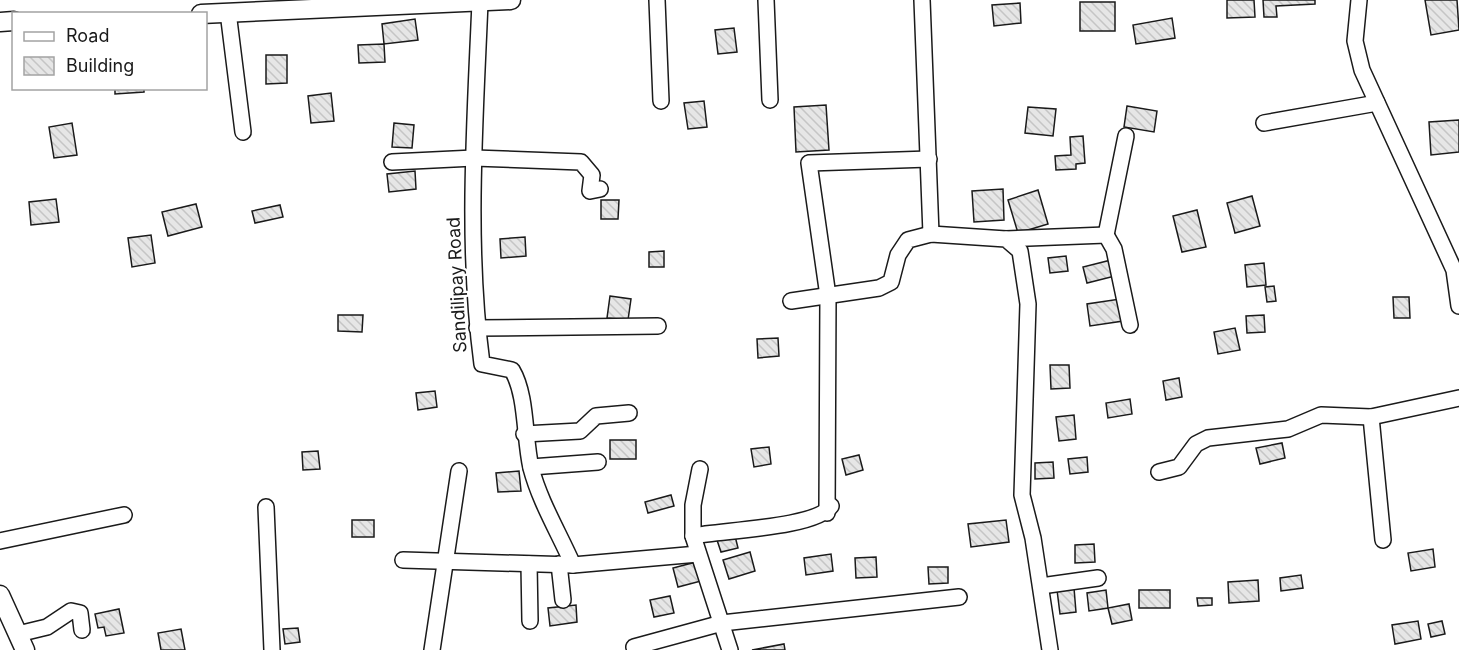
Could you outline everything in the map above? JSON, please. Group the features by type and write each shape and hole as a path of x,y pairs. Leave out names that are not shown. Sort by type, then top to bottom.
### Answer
{"main road":[{"path":"207,14 317,4 512,0"},
{"path":"0,595 22,642"}],"street":[{"path":"657,0 661,101"},
{"path":"766,0 770,100"},
{"path":"922,0 931,234"},
{"path":"1359,0 1355,41 1362,70 1454,270 1459,306"},
{"name":"Sandilipay Road","path":"480,2 472,221 477,328 482,364 512,370 520,382 524,434 531,466 537,489 566,565"},
{"path":"228,12 243,132"},
{"path":"1264,123 1377,103"},
{"path":"1126,136 1106,235 1114,249 1130,325"},
{"path":"392,162 474,158 581,162 592,175 590,191 600,189"},
{"path":"826,513 828,296 808,163 929,159"},
{"path":"791,302 879,288 891,282 898,255 908,240 931,234 1006,239 1106,235"},
{"path":"1006,239 1020,251 1028,304 1022,495 1041,586 1050,650"},
{"path":"477,328 658,326"},
{"path":"1159,472 1179,467 1196,444 1208,438 1288,429 1321,415 1371,417 1459,398"},
{"path":"524,434 580,431 596,416 629,413"},
{"path":"1371,417 1383,540"},
{"path":"531,466 598,462"},
{"path":"700,469 693,505 693,536 730,650"},
{"path":"432,650 459,471"},
{"path":"693,536 721,530 789,525 826,513 836,498"},
{"path":"266,507 272,650"},
{"path":"0,541 124,515"},
{"path":"403,560 566,565 698,554"},
{"path":"530,564 530,621"},
{"path":"563,600 566,565"},
{"path":"1041,586 1098,578"},
{"path":"634,647 722,623 959,597"},
{"path":"22,642 71,611 80,613 82,630"}],"building":[{"path":"1227,0 1254,0 1255,17 1227,18"},
{"path":"1263,0 1315,0 1315,4 1276,6 1277,17 1264,17"},
{"path":"1425,0 1457,0 1459,30 1431,35"},
{"path":"1080,2 1115,2 1115,31 1080,31"},
{"path":"1020,3 1021,23 994,26 992,5"},
{"path":"1172,18 1175,38 1136,44 1133,25"},
{"path":"415,19 418,40 384,44 382,24"},
{"path":"734,28 737,52 718,54 715,30"},
{"path":"384,44 385,62 359,63 358,45"},
{"path":"266,55 287,55 287,83 266,84"},
{"path":"115,90 144,90 144,92 115,94"},
{"path":"331,93 334,121 311,123 308,96"},
{"path":"704,101 707,127 688,129 684,103"},
{"path":"826,105 829,150 796,152 794,107"},
{"path":"1127,106 1157,111 1154,132 1124,127"},
{"path":"1028,107 1056,109 1053,136 1025,133"},
{"path":"1459,120 1459,152 1431,155 1429,122"},
{"path":"72,123 77,155 54,158 49,127"},
{"path":"394,123 414,125 412,148 392,147"},
{"path":"1083,136 1085,163 1076,164 1076,169 1056,170 1055,156 1071,155 1070,137"},
{"path":"415,171 416,189 389,192 387,174"},
{"path":"1003,189 1004,220 974,222 972,191"},
{"path":"1038,190 1048,224 1018,233 1008,200"},
{"path":"1252,196 1260,226 1235,233 1227,203"},
{"path":"56,199 59,222 31,225 29,202"},
{"path":"601,200 619,200 618,219 601,219"},
{"path":"196,204 202,227 168,236 162,212"},
{"path":"280,205 283,217 255,223 252,211"},
{"path":"1197,210 1206,247 1182,252 1173,216"},
{"path":"151,235 155,263 132,267 128,238"},
{"path":"525,237 526,256 501,258 500,239"},
{"path":"664,251 664,267 649,267 649,252"},
{"path":"1066,256 1068,271 1050,273 1048,258"},
{"path":"1111,260 1115,276 1087,283 1083,267"},
{"path":"1264,263 1266,285 1247,287 1245,265"},
{"path":"1274,286 1276,301 1267,302 1265,287"},
{"path":"610,296 631,299 628,320 607,318"},
{"path":"1393,297 1409,297 1410,318 1394,318"},
{"path":"1120,299 1123,321 1090,326 1087,304"},
{"path":"338,315 363,315 362,332 338,331"},
{"path":"1264,315 1265,332 1247,333 1246,316"},
{"path":"1235,328 1240,350 1218,354 1214,332"},
{"path":"778,338 779,356 758,358 757,339"},
{"path":"1050,365 1069,365 1070,388 1051,389"},
{"path":"1179,378 1182,397 1166,400 1163,381"},
{"path":"435,391 437,407 418,410 416,393"},
{"path":"1130,399 1132,414 1108,418 1106,403"},
{"path":"1074,415 1076,439 1059,441 1056,417"},
{"path":"610,440 636,440 636,459 610,459"},
{"path":"1282,443 1285,458 1260,464 1256,448"},
{"path":"769,447 771,464 754,467 751,449"},
{"path":"318,451 320,469 303,470 302,452"},
{"path":"859,455 863,470 846,475 842,459"},
{"path":"1087,457 1088,472 1070,474 1068,459"},
{"path":"1053,462 1054,478 1035,479 1035,463"},
{"path":"519,471 521,491 498,492 496,473"},
{"path":"671,495 674,506 648,513 645,502"},
{"path":"352,520 374,520 374,537 352,537"},
{"path":"1006,520 1009,542 971,547 968,524"},
{"path":"734,532 738,548 721,552 716,537"},
{"path":"1094,544 1095,562 1075,563 1075,545"},
{"path":"1433,549 1435,567 1411,571 1408,553"},
{"path":"750,552 755,571 729,579 723,560"},
{"path":"831,554 833,571 806,575 804,558"},
{"path":"876,557 877,577 856,578 855,558"},
{"path":"696,562 701,581 678,587 673,568"},
{"path":"928,567 948,567 948,583 929,584"},
{"path":"1301,575 1303,588 1281,591 1280,578"},
{"path":"1258,580 1259,601 1229,603 1228,582"},
{"path":"1074,588 1076,612 1060,614 1057,590"},
{"path":"1106,590 1108,608 1089,611 1087,593"},
{"path":"1139,590 1170,590 1170,608 1139,608"},
{"path":"670,596 674,613 654,617 650,600"},
{"path":"1197,598 1212,598 1212,605 1198,606"},
{"path":"1129,604 1132,620 1112,624 1108,608"},
{"path":"576,605 577,622 550,626 548,608"},
{"path":"119,609 124,633 106,636 104,627 98,628 95,614"},
{"path":"1418,621 1421,639 1395,644 1392,625"},
{"path":"1442,621 1445,634 1431,637 1428,624"},
{"path":"298,628 300,642 285,644 283,629"},
{"path":"181,629 185,650 161,650 158,633"},
{"path":"784,644 785,650 752,650"}]}
